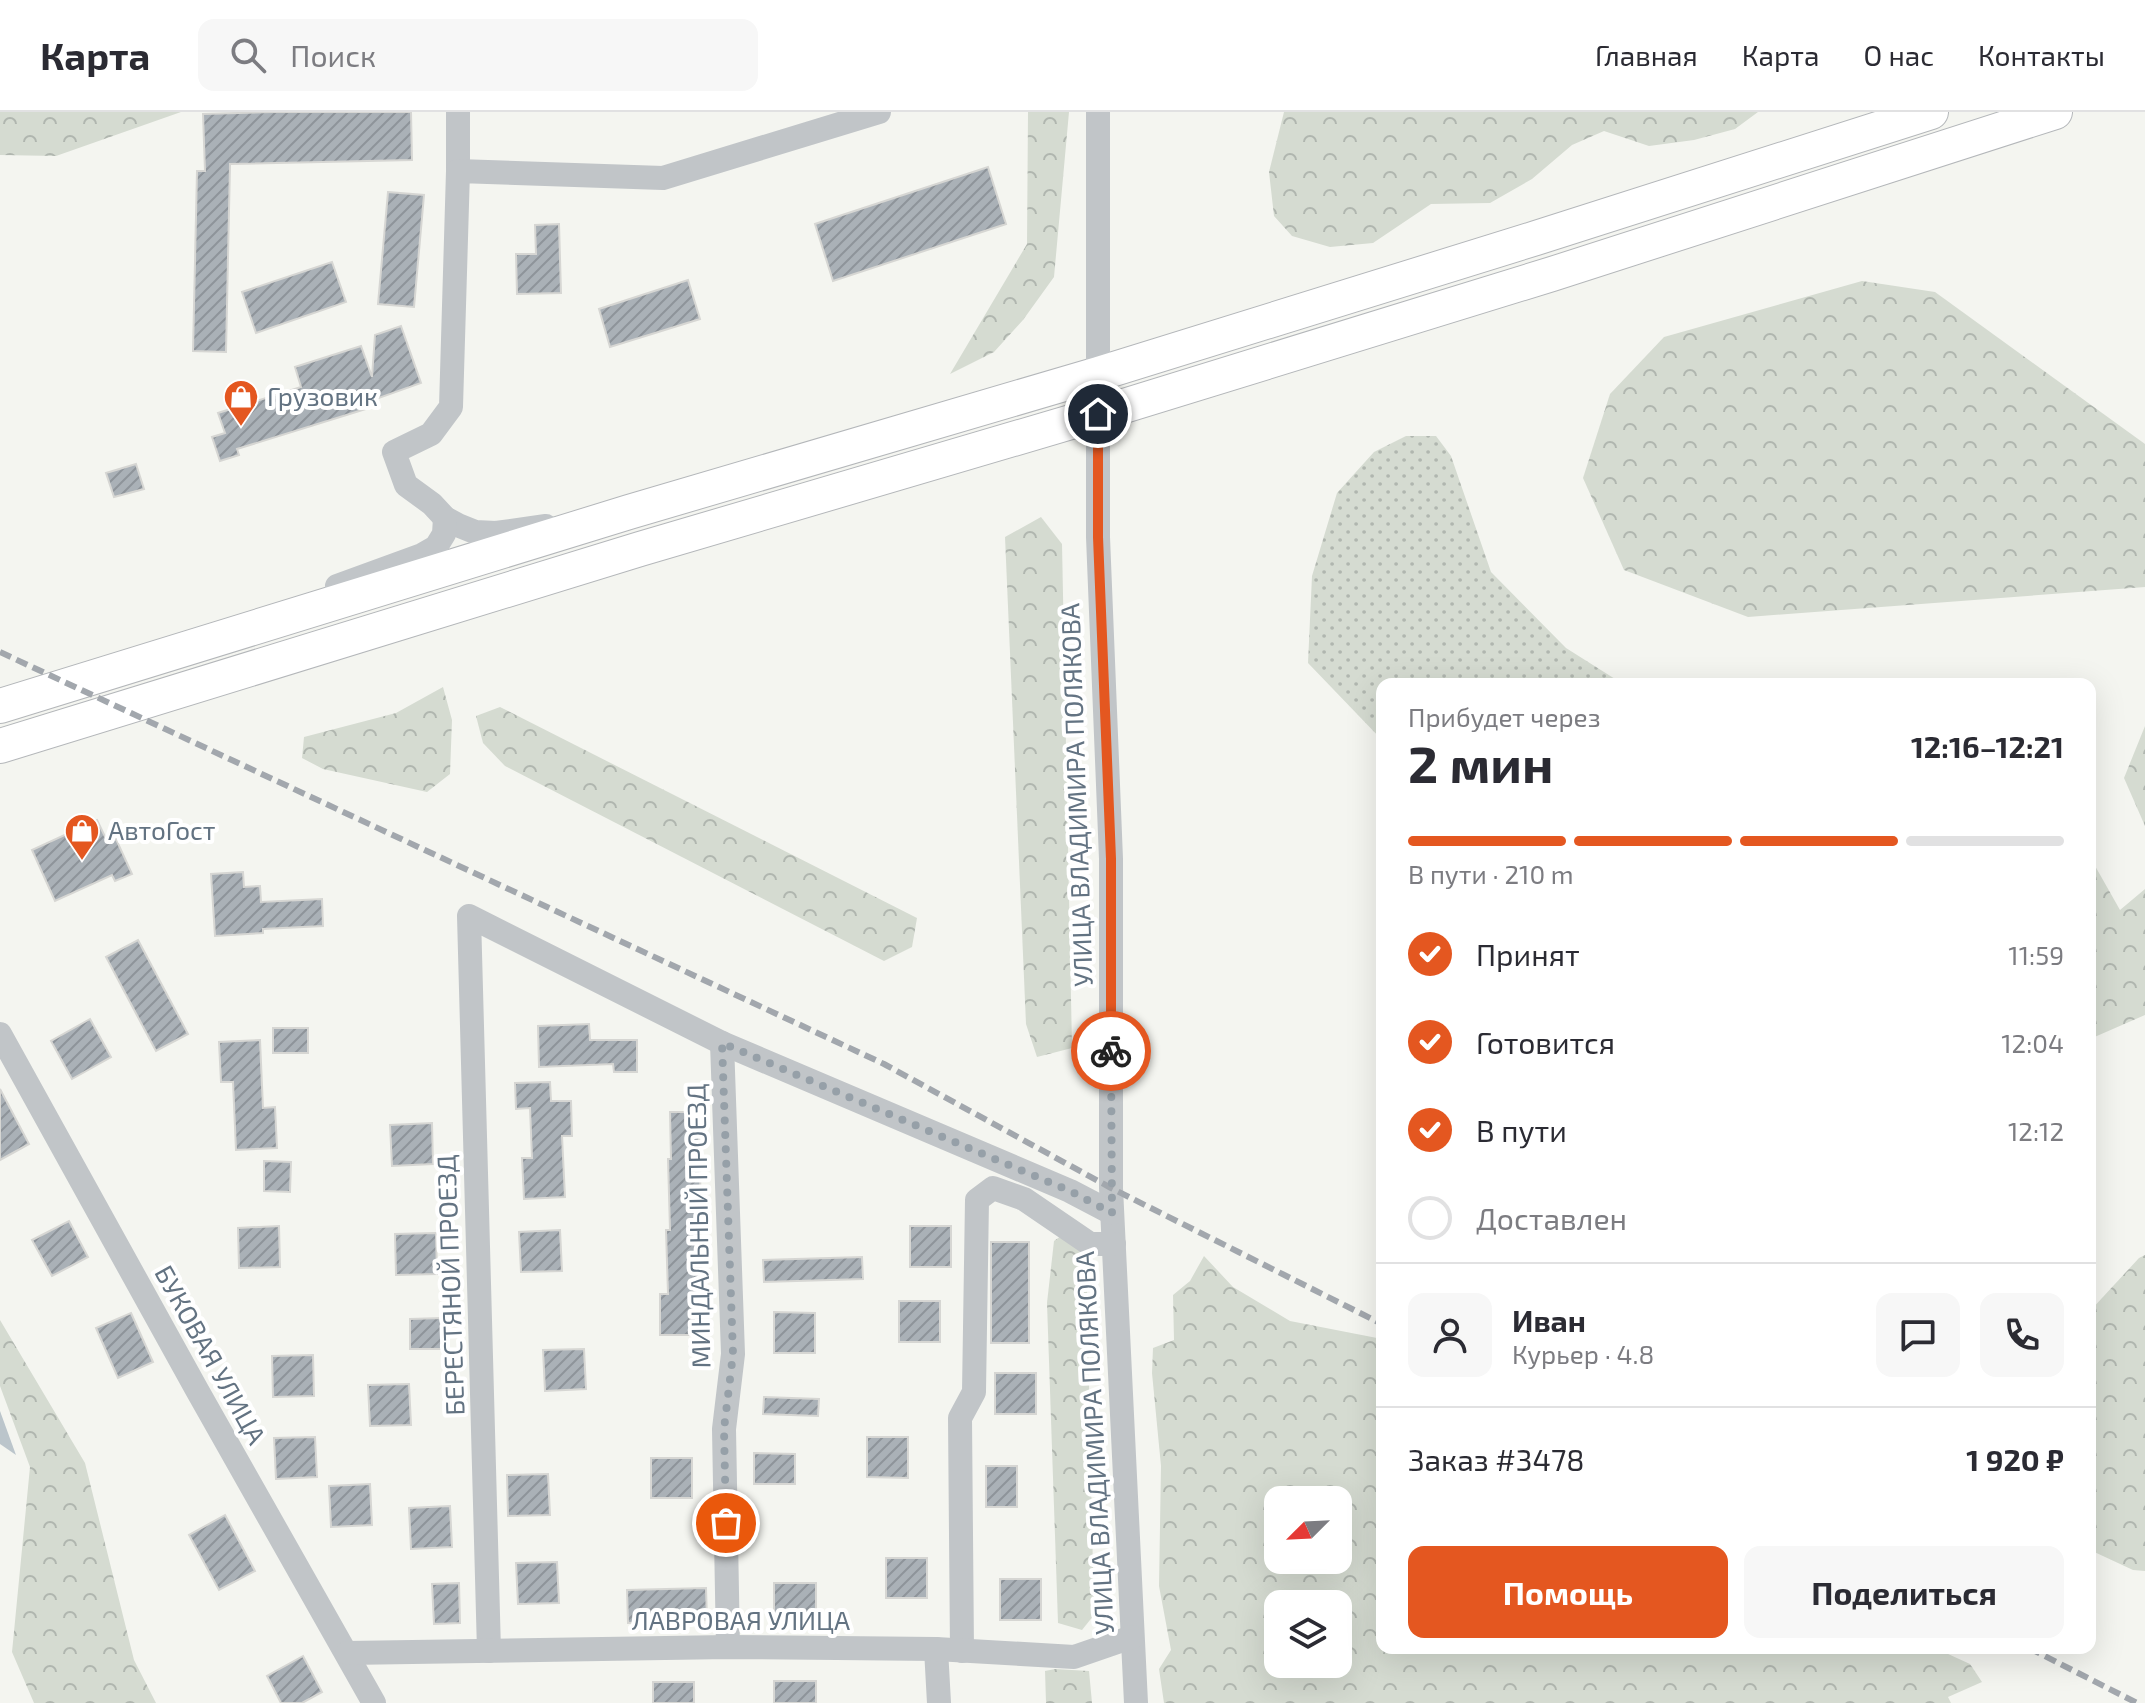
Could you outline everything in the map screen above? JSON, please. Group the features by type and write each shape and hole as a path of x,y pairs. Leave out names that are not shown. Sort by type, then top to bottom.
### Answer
{"highway":[{"path":"0,706 644,507 1098,374 1931,112"},
{"path":"0,746 1552,274 2055,112"}],"street":[{"path":"458,112 451,407 431,434 394,452 406,485 445,518 475,532 496,533 540,525 577,529"},
{"path":"458,171 663,178 879,112"},
{"name":"УЛИЦА ВЛАДИМИРА ПОЛЯКОВА","path":"1098,112 1098,537 1111,859 1112,1213 1136,1703"},
{"path":"275,621 339,585 436,547 444,534 445,518"},
{"name":"БЕРЕСТЯНОЙ ПРОЕЗД","path":"489,1651 469,916 722,1043"},
{"name":"БУКОВАЯ УЛИЦА","path":"0,1034 374,1703"},
{"path":"722,1043 1070,1191 1112,1213"},
{"name":"МИНДАЛЬНЫЙ ПРОЕЗД","path":"722,1043 733,1354 724,1429 728,1647"},
{"path":"962,1651 960,1418 974,1392 977,1200 993,1188 1024,1199 1090,1244 1114,1244"},
{"name":"ЛАВРОВАЯ УЛИЦА","path":"347,1653 728,1647 936,1649 1074,1657 1132,1637"},
{"path":"936,1649 939,1703"}],"green space":[{"path":"0,112 181,112 56,156 0,155"},
{"path":"1028,112 1069,112 1054,277 1023,320 994,352 950,374 1027,244"},
{"path":"1284,112 1758,112 1735,129 1694,140 1649,146 1604,131 1572,145 1532,179 1490,203 1431,204 1373,243 1330,247 1292,236 1274,216 1269,172"},
{"path":"1862,281 1935,292 2145,444 2145,587 1748,617 1624,570 1583,478 1610,394 1664,337"},
{"path":"1406,436 1436,436 1451,456 1491,572 1566,648 1614,678 1376,678 1376,734 1308,663 1312,576 1337,493 1374,452"},
{"path":"1041,517 1062,544 1072,1048 1037,1057 1026,1024 1005,537"},
{"path":"443,687 452,720 450,774 427,792 323,769 302,758 304,737 396,713"},
{"path":"500,707 917,918 912,947 884,961 505,766 483,743 476,716"},
{"path":"2145,726 2145,826 2124,778"},
{"path":"2096,868 2120,910 2145,889 2145,1015 2096,1036"},
{"path":"1068,1231 1086,1246 1094,1615 1082,1630 1058,1623 1047,1303 1054,1241"},
{"path":"2145,1255 2145,1571 2133,1570 2096,1553 2096,1305"},
{"path":"1204,1256 1233,1287 1290,1321 1376,1338 1376,1654 1948,1654 1970,1664 1982,1682 1948,1697 1951,1703 1164,1703 1159,1669 1171,1650 1159,1586 1161,1466 1152,1373 1153,1348 1174,1340 1173,1295 1190,1281"},
{"path":"0,1320 85,1463 134,1660 156,1703 34,1703 12,1652 30,1467 0,1386"},
{"path":"1045,1671 1089,1671 1092,1703 1046,1703"}],"shaded area":[{"path":"0,1411 16,1455 0,1444"}],"building":[{"path":"411,112 412,160 230,164 226,352 193,351 197,171 205,171 203,114"},
{"path":"988,167 1006,224 833,281 815,224"},
{"path":"388,192 424,195 414,307 378,304"},
{"path":"559,224 561,293 517,294 516,254 536,254 535,225"},
{"path":"332,262 346,302 256,333 242,292"},
{"path":"688,280 700,319 610,347 599,309"},
{"path":"401,326 421,383 370,401 372,407 237,449 239,455 220,461 212,437 225,433 218,413 301,387 295,367 361,346 372,377 375,335"},
{"path":"136,464 144,489 114,497 106,473"},
{"name":"АвтоГост","path":"97,820 108,843 116,839 132,874 115,881 112,875 55,901 32,850"},
{"path":"243,872 244,887 260,886 261,902 322,899 323,926 263,929 263,933 215,936 211,874"},
{"path":"138,940 188,1034 156,1051 106,957"},
{"path":"90,1019 111,1057 72,1079 51,1041"},
{"path":"589,1024 590,1040 637,1040 637,1072 614,1072 613,1064 539,1067 538,1026"},
{"path":"273,1028 308,1028 308,1053 273,1053"},
{"path":"260,1040 263,1108 275,1107 277,1148 236,1150 233,1082 221,1082 219,1042"},
{"path":"550,1082 551,1101 571,1101 572,1136 562,1136 565,1197 524,1199 522,1158 532,1158 530,1108 516,1109 515,1083"},
{"path":"0,1089 29,1144 0,1160"},
{"path":"670,1112 697,1112 702,1335 660,1335 660,1294 668,1294 666,1230 670,1230"},
{"path":"432,1123 433,1164 392,1166 390,1125"},
{"path":"264,1161 291,1162 290,1192 264,1191"},
{"path":"69,1221 88,1257 52,1276 32,1240"},
{"path":"279,1226 280,1267 239,1268 238,1228"},
{"path":"910,1226 951,1226 951,1267 910,1267"},
{"path":"560,1230 562,1271 521,1272 519,1232"},
{"path":"436,1233 437,1274 396,1275 395,1234"},
{"path":"991,1242 1029,1242 1029,1343 991,1343"},
{"path":"862,1257 863,1279 764,1282 763,1260"},
{"path":"899,1301 940,1301 940,1342 899,1342"},
{"path":"774,1312 815,1313 815,1353 774,1353"},
{"path":"131,1313 153,1362 118,1378 96,1328"},
{"path":"442,1318 443,1349 410,1349 410,1319"},
{"path":"584,1349 586,1389 545,1391 543,1350"},
{"path":"313,1355 314,1396 273,1397 272,1356"},
{"path":"995,1373 1036,1373 1036,1414 995,1414"},
{"path":"409,1384 411,1425 370,1426 368,1385"},
{"path":"764,1397 819,1399 818,1416 763,1414"},
{"path":"315,1437 317,1477 276,1479 274,1438"},
{"path":"867,1437 908,1437 908,1478 867,1477"},
{"path":"754,1453 795,1454 795,1484 754,1484"},
{"path":"651,1458 692,1458 692,1498 651,1498"},
{"path":"986,1466 1017,1466 1017,1507 986,1507"},
{"path":"548,1474 550,1515 508,1516 507,1475"},
{"path":"370,1484 372,1525 331,1527 329,1486"},
{"path":"450,1506 452,1547 411,1549 409,1508"},
{"path":"225,1515 255,1571 219,1590 189,1535"},
{"path":"886,1558 927,1558 927,1598 886,1598"},
{"path":"557,1562 559,1603 518,1604 516,1563"},
{"path":"1000,1579 1041,1579 1041,1620 1000,1620"},
{"path":"459,1583 460,1623 434,1624 432,1584"},
{"path":"774,1583 816,1583 816,1624 774,1624"},
{"path":"706,1588 707,1620 628,1623 627,1590"},
{"path":"303,1656 322,1692 302,1703 281,1703 267,1676"},
{"path":"774,1681 816,1681 816,1703 774,1703"},
{"path":"653,1682 694,1682 694,1703 653,1703"}],"railway":[{"path":"0,652 884,1064 1111,1188 1376,1321"},
{"path":"2041,1654 2137,1703"}],"way so far":[{"path":"726,1523 724,1429 733,1354 722,1043 1070,1191 1112,1213 1111,1051"}],"place":[{"name":"Грузовик","path":"241,428"},
{"name":"АвтоГост","path":"82,862"}],"route":[{"path":"1098,414 1098,537 1111,859 1111,1051"}]}
